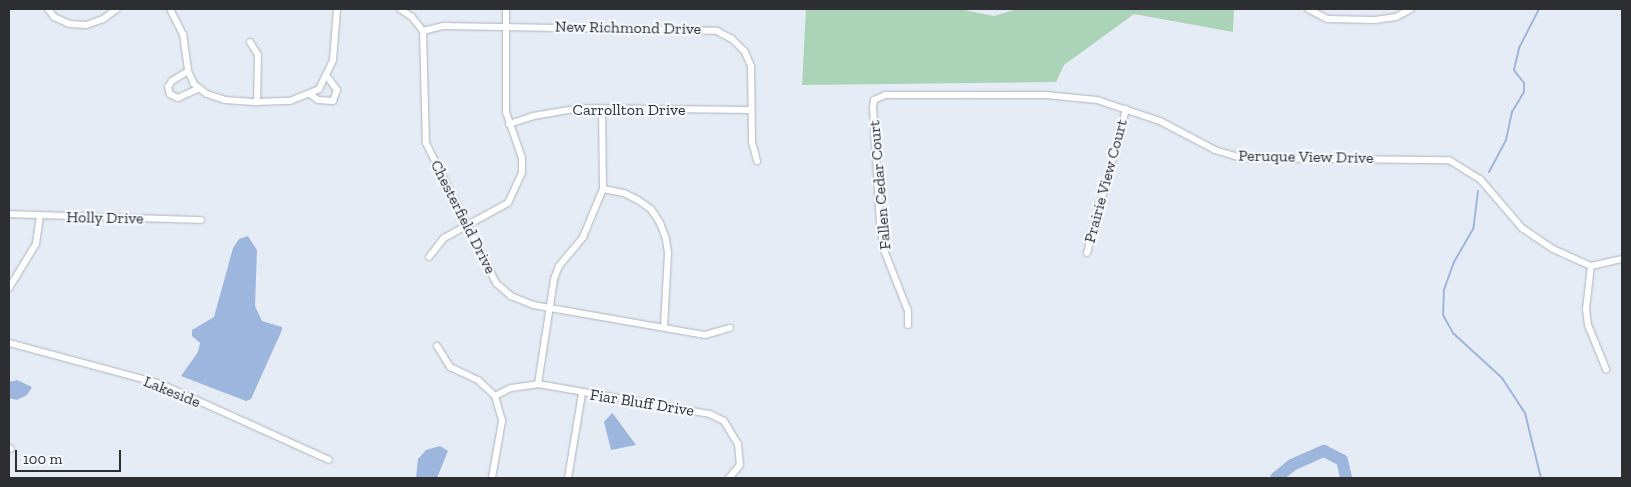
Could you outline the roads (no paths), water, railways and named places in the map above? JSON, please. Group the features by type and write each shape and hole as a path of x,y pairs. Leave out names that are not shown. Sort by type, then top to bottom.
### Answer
{"street":[{"path":"48,9 54,17 70,24 86,25 104,19 117,9"},
{"path":"170,9 183,34 188,70 199,88 225,100 257,102 290,101 319,89 328,76 333,60 337,9"},
{"path":"400,9 412,17 423,31"},
{"path":"429,257 444,238 508,203 517,190 522,158 506,112 506,9"},
{"path":"1308,9 1328,18 1375,20 1396,17 1411,9"},
{"name":"New Richmond Drive","path":"423,31 443,26 717,30 732,39 745,52 751,66 752,142 758,161"},
{"name":"Chesterfield Drive","path":"423,31 426,144 496,283 511,296 549,308 705,335 730,328"},
{"path":"250,42 258,55 257,102"},
{"path":"188,70 172,81 168,87 170,94 178,98 199,88"},
{"path":"310,94 318,100 333,101 338,90 328,76"},
{"name":"Peruque View Drive","path":"874,100 885,95 1046,94 1097,100 1126,109 1160,121 1215,150 1242,158 1449,160 1480,179 1522,228 1553,249 1591,266"},
{"name":"Fallen Cedar Court","path":"874,100 873,136 884,250 908,311 908,325"},
{"path":"538,384 549,308 559,266 583,237 603,189 602,109"},
{"name":"Carrollton Drive","path":"509,124 556,111 602,109 751,110"},
{"name":"Prairie View Court","path":"1087,253 1126,109"},
{"path":"603,189 624,193 638,200 651,209 660,223 666,239 668,253 664,327"},
{"name":"Holly Drive","path":"9,214 201,220"},
{"path":"9,288 36,244 40,216"},
{"path":"1606,369 1588,325 1586,309 1591,266 1622,259"},
{"name":"Lakeside","path":"9,343 161,384 329,460"},
{"path":"437,346 450,366 478,380 495,396 502,421 492,478"},
{"name":"Fiar Bluff Drive","path":"495,396 511,388 538,384 710,414 724,421 733,432 741,454 740,465 729,478"},
{"path":"568,478 582,393"}],"water":[{"path":"248,236 257,250 255,306 262,321 282,327 282,330 251,399 246,401 181,376 198,352 200,343 192,336 192,330 214,317 233,248 239,239"},
{"path":"17,380 32,387 27,395 17,400 9,398 9,382"},
{"path":"612,413 636,445 611,450 604,422"},
{"path":"440,446 448,451 437,478 416,478 418,459 426,450"}],"waterway":[{"path":"1489,172 1506,140 1512,112 1524,92 1524,83 1514,70 1519,48 1539,9"},
{"path":"1478,191 1473,229 1454,262 1444,289 1443,315 1453,333 1502,378 1525,413 1541,478"},
{"path":"1276,478 1292,465 1324,451 1342,460 1346,478"}]}
